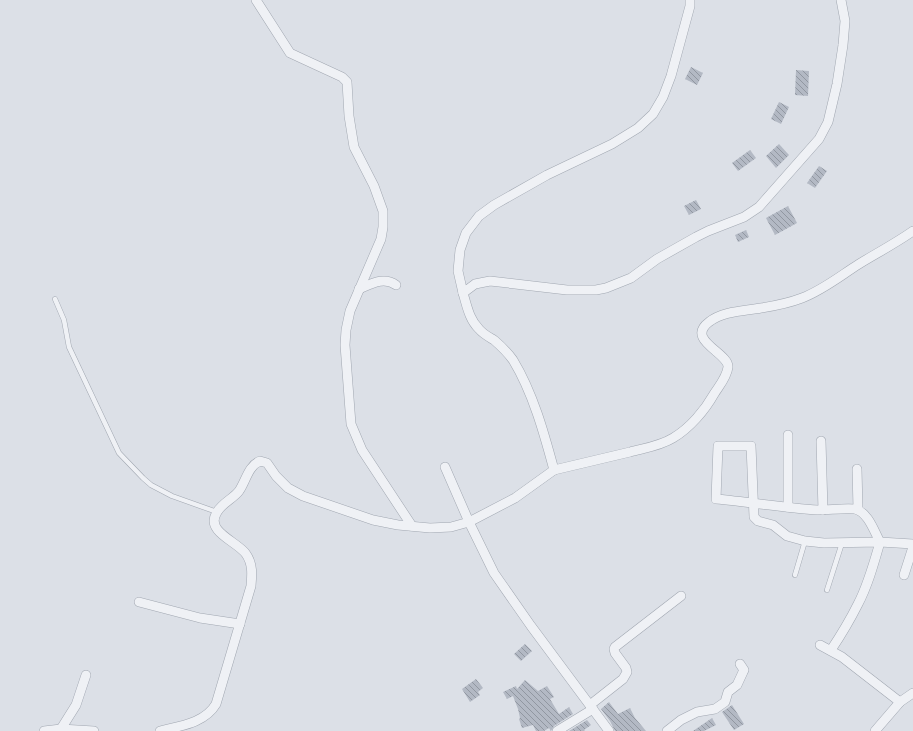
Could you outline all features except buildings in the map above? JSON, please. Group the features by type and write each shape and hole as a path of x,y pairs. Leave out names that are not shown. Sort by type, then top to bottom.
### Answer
{"street":[{"path":"256,0 290,53 342,77 347,82 349,116 354,147 374,186 383,211 381,239 350,311 345,345 350,424 362,450 412,526"},
{"path":"554,470 546,440 521,376 509,355 494,340 479,329 467,309 458,271 460,250 466,233 479,216 494,205 547,175 612,144 638,128 653,114 663,97 671,76 690,6 690,0"},
{"path":"463,293 475,284 490,281 567,290 596,290 606,288 631,278 657,259 696,237 744,217 759,207 819,139 828,122 837,84 843,45 845,21 842,0"},
{"path":"160,731 201,719 212,710 218,697 251,586 252,569 247,554 241,548 220,534 216,529 214,520 216,512 240,490 255,464 262,461 269,465 283,484 303,496 372,520 398,525 440,528 469,522 515,498 554,470 660,444 681,433 701,413 712,398 728,368 725,360 708,344 703,337 703,331 710,322 736,312 802,298 829,285 913,231"},
{"path":"359,289 382,280 396,285"},
{"path":"788,435 788,507"},
{"path":"821,441 822,510"},
{"path":"831,650 858,604 870,575 880,542 866,516 858,509 822,510 788,507 753,503 716,499 718,446 751,446 753,503 754,517 758,521 773,525 787,536 805,541 824,543 880,542 913,545 904,575"},
{"path":"446,467 469,522 494,573 531,626 609,731"},
{"path":"856,469 858,509"},
{"path":"557,731 591,707 626,675 626,668 615,653 615,647 681,596"},
{"path":"139,602 200,618 240,624"},
{"path":"820,645 831,650 847,661 900,702"},
{"path":"667,731 681,720 697,712 715,709 725,702 728,692 737,686 744,672 740,664"},
{"path":"61,729 76,704 86,675"},
{"path":"875,731 900,702 913,693"},
{"path":"44,731 61,729 94,731"}],"lane":[{"path":"55,299 64,320 69,347 119,453 151,485 172,496 216,512"},
{"path":"795,575 805,541"},
{"path":"827,590 842,543"}]}
